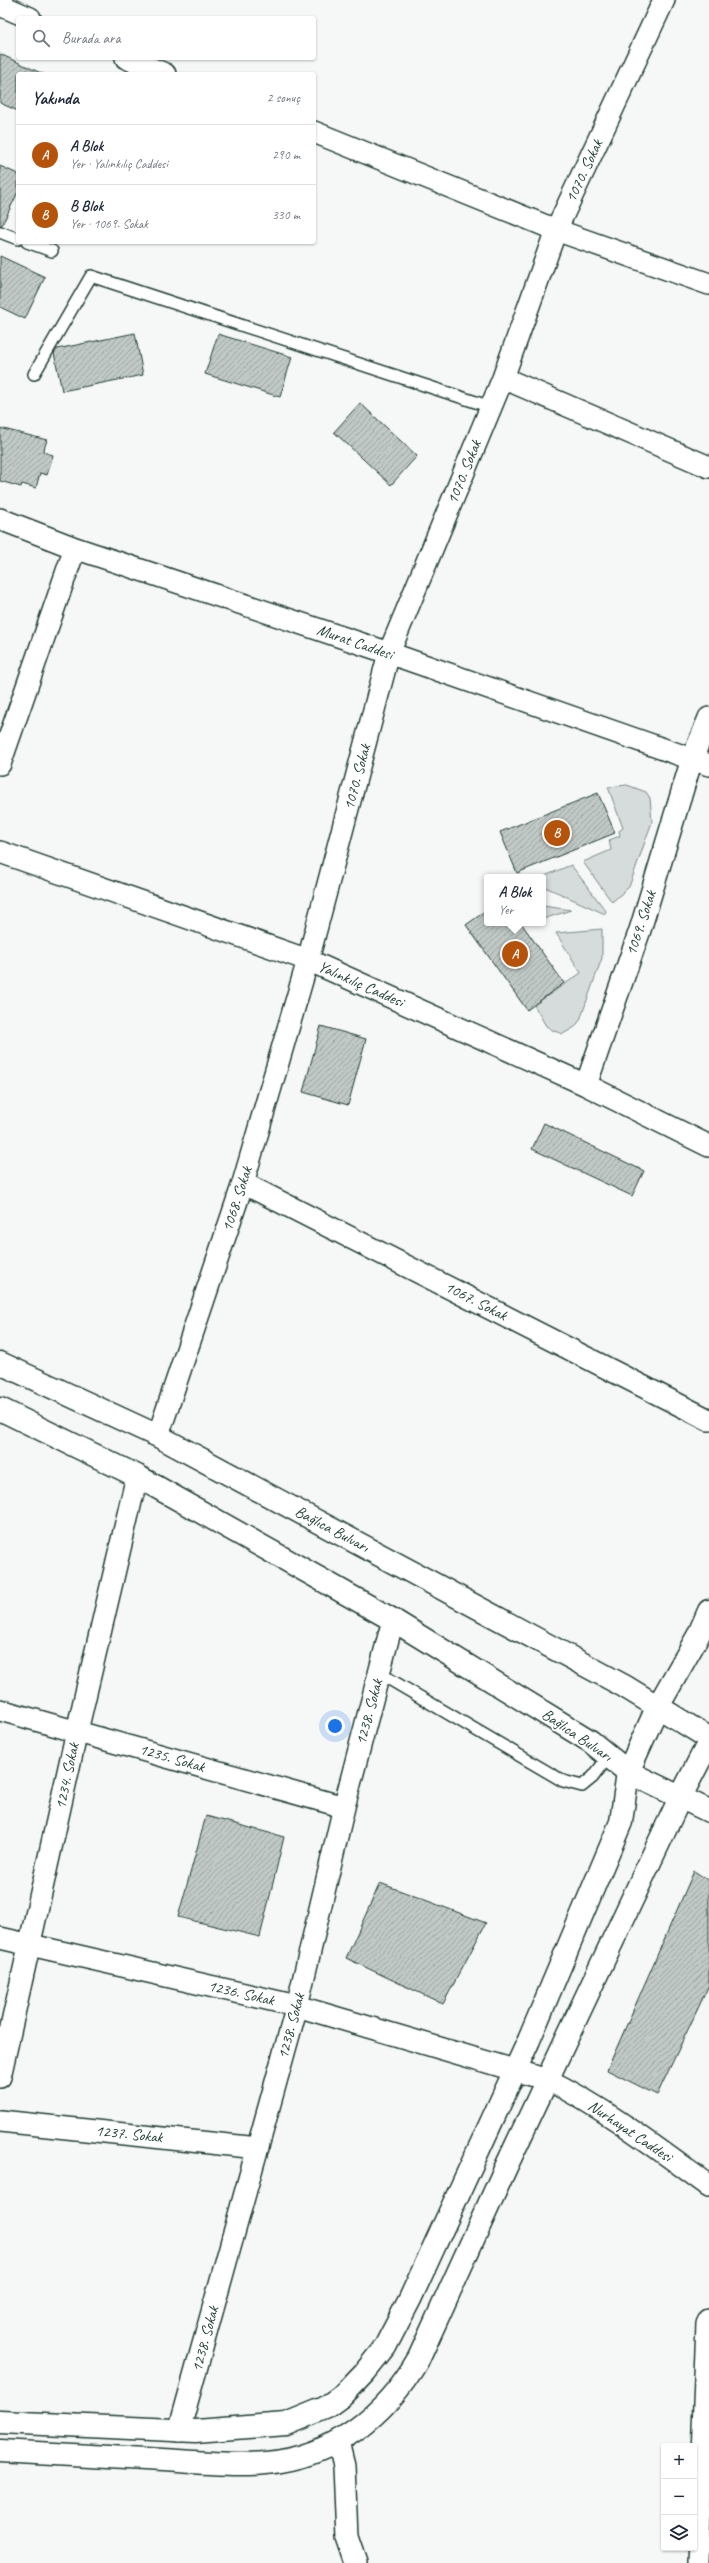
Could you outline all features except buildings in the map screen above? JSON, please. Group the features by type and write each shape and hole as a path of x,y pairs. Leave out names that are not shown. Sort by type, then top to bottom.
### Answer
{"main road":[{"name":"Bağlıca Bulvarı","path":"0,1363 158,1436 624,1686 657,1708 709,1738"},
{"name":"Bağlıca Bulvarı","path":"0,1409 137,1476 393,1620 575,1732 609,1756 628,1772 680,1798"},
{"path":"0,2422 180,2431 239,2430 286,2424 325,2408 343,2395 365,2372 385,2347 410,2299 516,2070 621,1822 628,1772 657,1708 698,1636 709,1611"},
{"path":"0,2451 265,2463 309,2455 338,2442 359,2428 386,2405 412,2370 680,1798 709,1742"},
{"path":"680,1798 709,1811"}],"street":[{"name":"1070. Sokak","path":"308,960 389,653 492,407 556,230 664,0"},
{"path":"0,5 25,16"},
{"path":"131,60 160,72"},
{"path":"316,133 556,230 709,284"},
{"path":"503,378 709,467"},
{"name":"Murat Caddesi","path":"0,519 75,548 389,653 700,762"},
{"path":"0,764 75,548"},
{"name":"1069. Sokak","path":"586,1085 700,762 709,718"},
{"name":"Yalınkılıç Caddesi","path":"0,852 308,960 586,1085 709,1146"},
{"name":"1068. Sokak","path":"158,1436 243,1183 308,960"},
{"name":"1067. Sokak","path":"243,1183 709,1420"},
{"name":"1234. Sokak","path":"0,2077 77,1731 137,1476"},
{"name":"1238. Sokak","path":"180,2431 297,2006 344,1807 393,1620"},
{"name":"1235. Sokak","path":"0,1710 344,1807"},
{"name":"1236. Sokak","path":"0,1938 297,2006 548,2080"},
{"name":"Nurhayat Caddesi","path":"548,2080 590,2104 657,2148 709,2186"},
{"name":"1237. Sokak","path":"0,2121 258,2148"},
{"path":"698,2563 700,2468 707,2324 709,2320"},
{"path":"338,2442 344,2466 348,2538 356,2563"}],"lane":[{"path":"0,232 16,238"},
{"path":"33,244 52,251"},
{"path":"34,374 91,276 492,407"},
{"path":"379,1673 562,1781 582,1786 593,1777 609,1756"}],"shaded area":[{"path":"627,785 646,792 650,798 652,822 629,887 612,902 583,862 611,850 609,840 620,836 619,831 623,828 608,787"},
{"path":"571,865 606,911 605,914 546,887 546,875"},
{"path":"546,906 571,910 546,918"},
{"path":"602,929 602,958 580,1020 575,1027 563,1034 554,1031 546,1026 534,1005 581,973 556,933"}],"place":[{"name":"B Blok","path":"557,833"},
{"name":"A Blok","path":"515,954"}]}
